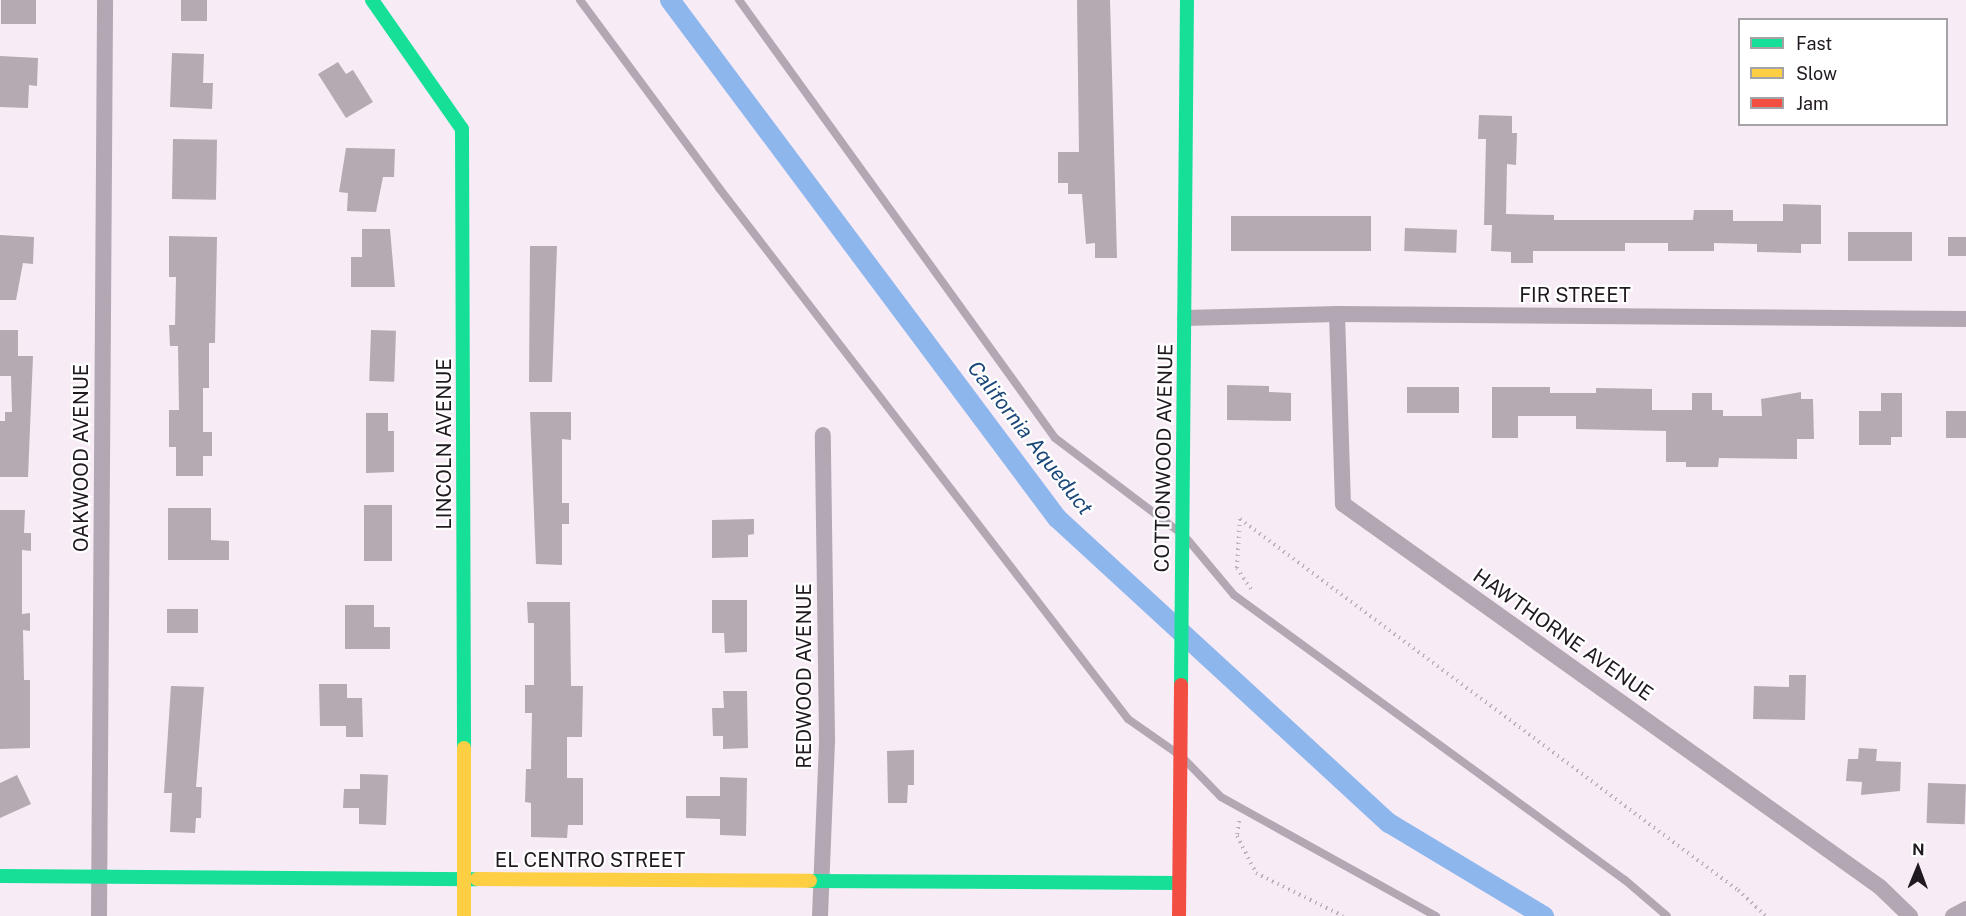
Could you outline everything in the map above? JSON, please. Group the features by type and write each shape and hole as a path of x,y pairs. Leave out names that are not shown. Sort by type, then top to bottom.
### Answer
{"street":[{"name":"OAKWOOD AVENUE","path":"99,916 105,0"},
{"name":"LINCOLN AVENUE","path":"372,0 462,129 464,916"},
{"name":"COTTONWOOD AVENUE","path":"1179,916 1187,0"},
{"name":"FIR STREET","path":"1185,318 1337,314 1966,319"},
{"name":"HAWTHORNE AVENUE","path":"1337,314 1343,504 1880,887 1910,916"},
{"name":"REDWOOD AVENUE","path":"820,916 827,738 823,435"},
{"name":"EL CENTRO STREET","path":"0,876 1179,883"},
{"path":"1953,916 1966,909"}],"lane":[{"path":"580,0 726,198 1128,719 1181,756 1221,797 1436,916"},
{"path":"739,0 1054,438 1183,534 1234,595 1625,880 1667,916"}],"path":[{"path":"1254,595 1237,568 1240,519 1738,890 1766,916"},
{"path":"1241,808 1237,836 1256,873 1343,916"}],"building":[{"path":"1,0 36,0 36,24 1,24"},
{"path":"181,0 207,0 207,21 181,21"},
{"path":"1077,0 1110,0 1117,258 1095,258 1095,243 1086,244 1082,194 1068,194 1068,183 1058,183 1058,152 1079,152"},
{"path":"172,53 204,54 203,83 213,83 212,109 170,107"},
{"path":"0,56 38,58 37,86 29,85 28,108 0,107"},
{"path":"338,62 346,74 353,70 373,102 346,118 318,74"},
{"path":"1479,115 1512,116 1512,133 1517,133 1516,165 1507,164 1506,214 1554,215 1554,220 1693,220 1694,210 1733,210 1733,221 1783,221 1783,204 1821,205 1821,244 1801,244 1801,253 1757,252 1757,244 1714,243 1714,251 1668,251 1668,243 1625,243 1625,251 1533,251 1533,263 1511,263 1511,252 1491,251 1492,225 1484,225 1486,139 1478,139"},
{"path":"173,139 217,140 216,200 172,199"},
{"path":"346,148 395,149 394,177 383,177 376,212 347,211 348,193 339,192"},
{"path":"1231,216 1371,216 1371,251 1231,251"},
{"path":"1405,228 1457,230 1456,253 1404,251"},
{"path":"362,229 390,229 395,287 351,287 351,257 362,257"},
{"path":"1848,232 1912,232 1912,261 1848,261"},
{"path":"0,235 34,237 33,264 23,263 16,300 0,300"},
{"path":"169,236 217,237 215,343 209,343 209,388 203,388 203,432 212,432 212,456 203,456 203,476 176,476 176,447 169,447 169,410 179,410 178,346 170,346 169,325 175,325 176,277 169,277"},
{"path":"1948,237 1966,237 1966,256 1948,256"},
{"path":"530,246 557,246 552,382 529,382"},
{"path":"0,330 18,330 18,356 33,356 28,477 0,477 0,421 5,421 5,412 12,412 11,376 0,376"},
{"path":"371,330 396,331 394,382 369,381"},
{"path":"1227,385 1269,386 1269,392 1291,393 1291,421 1227,420"},
{"path":"1407,387 1459,387 1459,413 1407,413"},
{"path":"1492,387 1550,387 1550,393 1596,393 1596,388 1652,389 1652,410 1692,410 1692,393 1712,393 1712,410 1723,410 1723,416 1762,416 1761,399 1801,392 1801,399 1813,399 1814,439 1797,439 1797,459 1719,458 1718,467 1686,467 1686,462 1666,462 1666,431 1576,429 1576,416 1518,416 1518,438 1492,438"},
{"path":"1881,393 1902,393 1902,437 1891,437 1891,445 1859,445 1859,411 1881,411"},
{"path":"1946,411 1966,411 1966,438 1946,438"},
{"path":"530,412 571,412 571,440 562,439 562,503 569,503 569,524 562,524 562,565 536,564"},
{"path":"366,413 388,413 388,431 394,431 394,472 366,473"},
{"path":"364,505 392,505 392,561 364,561"},
{"path":"168,508 211,508 211,540 229,541 229,560 168,560"},
{"path":"0,510 25,510 24,533 31,533 31,551 22,550 22,614 30,613 30,631 23,630 24,680 30,680 30,748 0,749"},
{"path":"754,519 754,534 748,535 748,557 712,558 712,520"},
{"path":"712,600 747,600 747,652 725,653 724,633 712,633"},
{"path":"527,602 570,602 571,686 583,686 582,737 567,737 567,778 583,778 583,825 568,825 567,838 531,837 531,803 525,802 526,769 531,769 532,713 525,713 525,685 534,685 534,623 528,623"},
{"path":"345,605 374,605 374,627 390,627 390,649 345,649"},
{"path":"167,609 198,609 198,633 167,633"},
{"path":"1789,675 1806,675 1805,720 1753,719 1754,686 1789,687"},
{"path":"319,684 347,684 347,698 362,698 363,737 346,737 346,726 320,726"},
{"path":"171,686 204,687 196,787 202,787 201,818 196,818 195,833 170,832 172,793 164,793"},
{"path":"723,691 747,691 748,748 723,749 723,736 713,736 712,708 724,708"},
{"path":"1859,748 1877,749 1876,761 1901,762 1900,791 1861,795 1862,782 1846,781 1848,759 1858,759"},
{"path":"914,750 914,785 908,785 907,803 888,803 887,751"},
{"path":"360,774 388,775 386,825 359,824 359,808 343,808 344,789 360,789"},
{"path":"17,775 31,804 0,818 0,783"},
{"path":"720,777 747,778 746,836 720,835 720,819 686,818 686,796 720,796"},
{"path":"1928,783 1966,784 1965,824 1927,823"}],"waterway":[{"name":"California Aqueduct","path":"670,0 1057,518 1389,823 1544,916"}],"traffic: fast":[{"path":"372,0 462,129 464,748"},
{"path":"1181,685 1187,0"},
{"path":"0,876 477,879"},
{"path":"810,881 1179,883"}],"traffic: slow":[{"path":"464,748 464,916"},
{"path":"477,879 810,881"}],"traffic: jam":[{"path":"1179,916 1181,685"}]}
